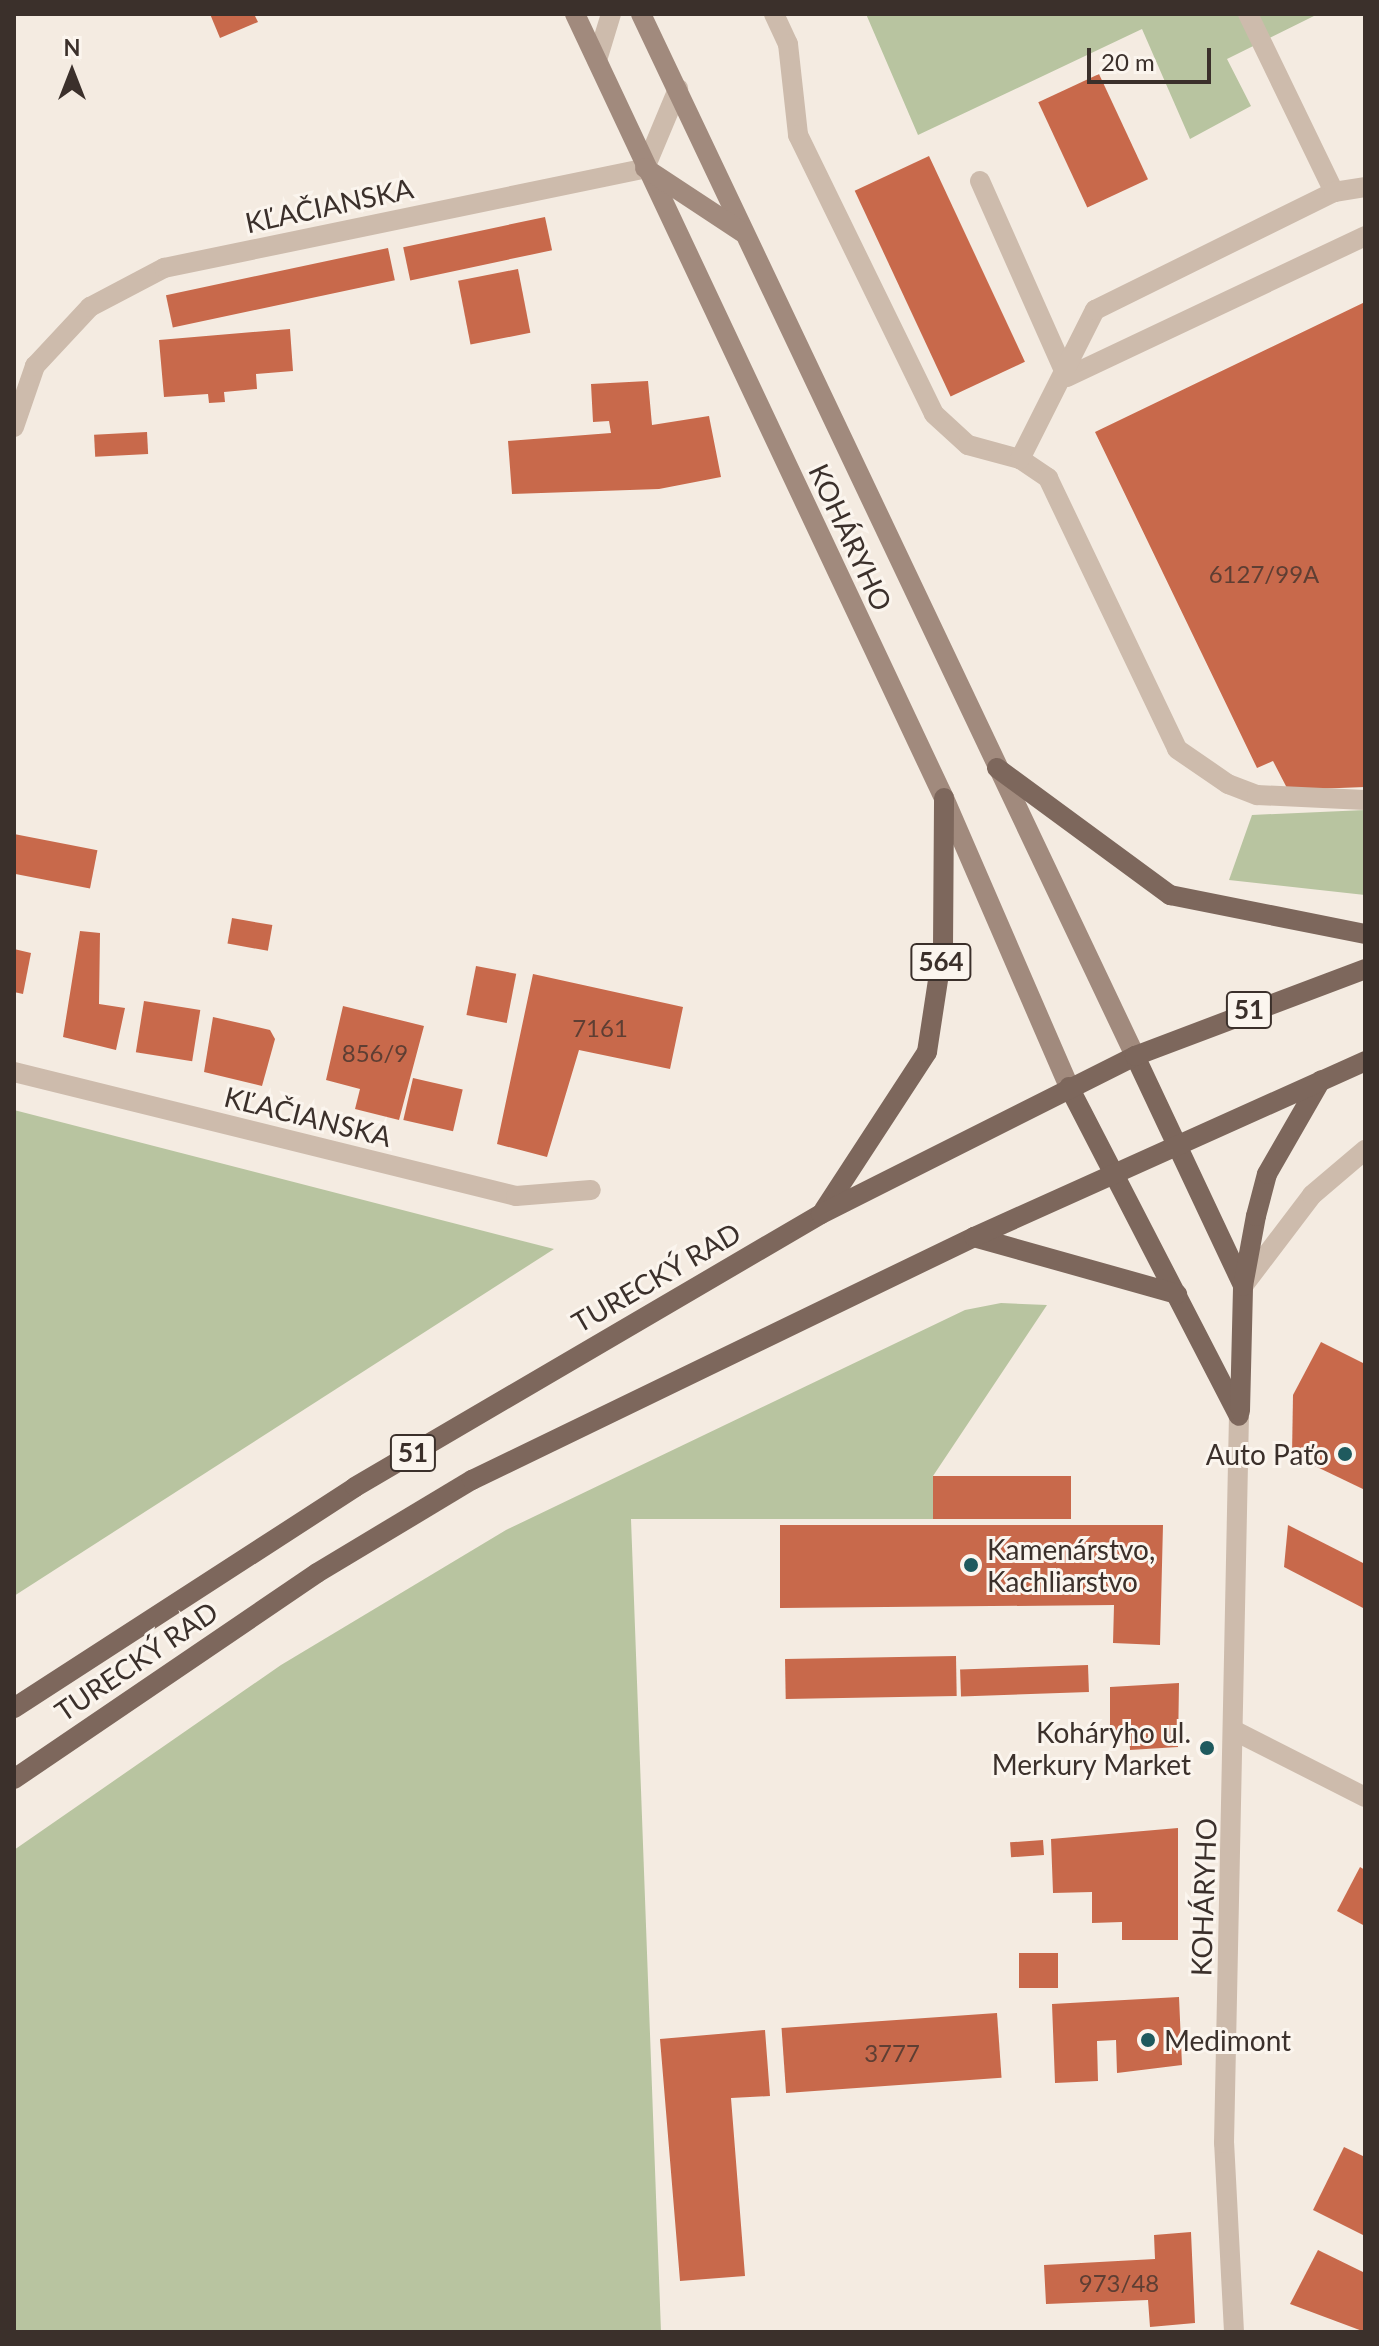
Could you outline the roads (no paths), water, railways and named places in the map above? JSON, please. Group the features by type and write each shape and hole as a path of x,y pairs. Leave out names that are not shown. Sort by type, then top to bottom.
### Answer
{"main road":[{"name":"KOHÁRYHO","path":"575,14 944,798 1069,1087"},
{"name":"KOHÁRYHO","path":"641,14 1135,1056"},
{"path":"645,168 743,232"},
{"path":"997,768 1170,895 1365,934"},
{"name":"564","path":"821,1214 927,1052 943,947 944,798"},
{"name":"TURECKÝ RAD","path":"14,1708 355,1487 821,1214 1135,1056 1365,969"},
{"path":"1135,1056 1243,1286"},
{"name":"TURECKÝ RAD","path":"14,1779 317,1573 472,1480 974,1237 1365,1061"},
{"path":"1239,1416 1243,1286 1267,1174 1321,1080"},
{"path":"1069,1087 1239,1416"},
{"path":"974,1237 1177,1294"}],"street":[{"path":"597,60 611,14"},
{"path":"774,14 788,44 798,135 934,414 968,445 1020,459 1048,478 1177,749 1228,784 1257,795 1365,800"},
{"path":"1248,14 1334,192"},
{"path":"645,168 678,89"},
{"name":"KĽAČIANSKA","path":"14,427 35,366 90,307 164,268 645,168"},
{"path":"980,181 1067,377"},
{"path":"1020,459 1067,377 1095,310 1334,192 1365,187"},
{"path":"1067,377 1365,236"},
{"name":"KĽAČIANSKA","path":"14,1072 516,1196 591,1190"},
{"path":"1243,1286 1312,1195 1365,1150"},
{"name":"KOHÁRYHO","path":"1234,2332 1224,2143 1235,1731 1239,1416"},
{"path":"1235,1731 1365,1797"}],"place":[{"name":"Auto Paťo","path":"1345,1454"},
{"name":"Kamenárstvo, Kachliarstvo","path":"971,1565"},
{"name":"Koháryho ul. Merkury Market","path":"1207,1748"},
{"name":"Medimont","path":"1148,2040"}]}
